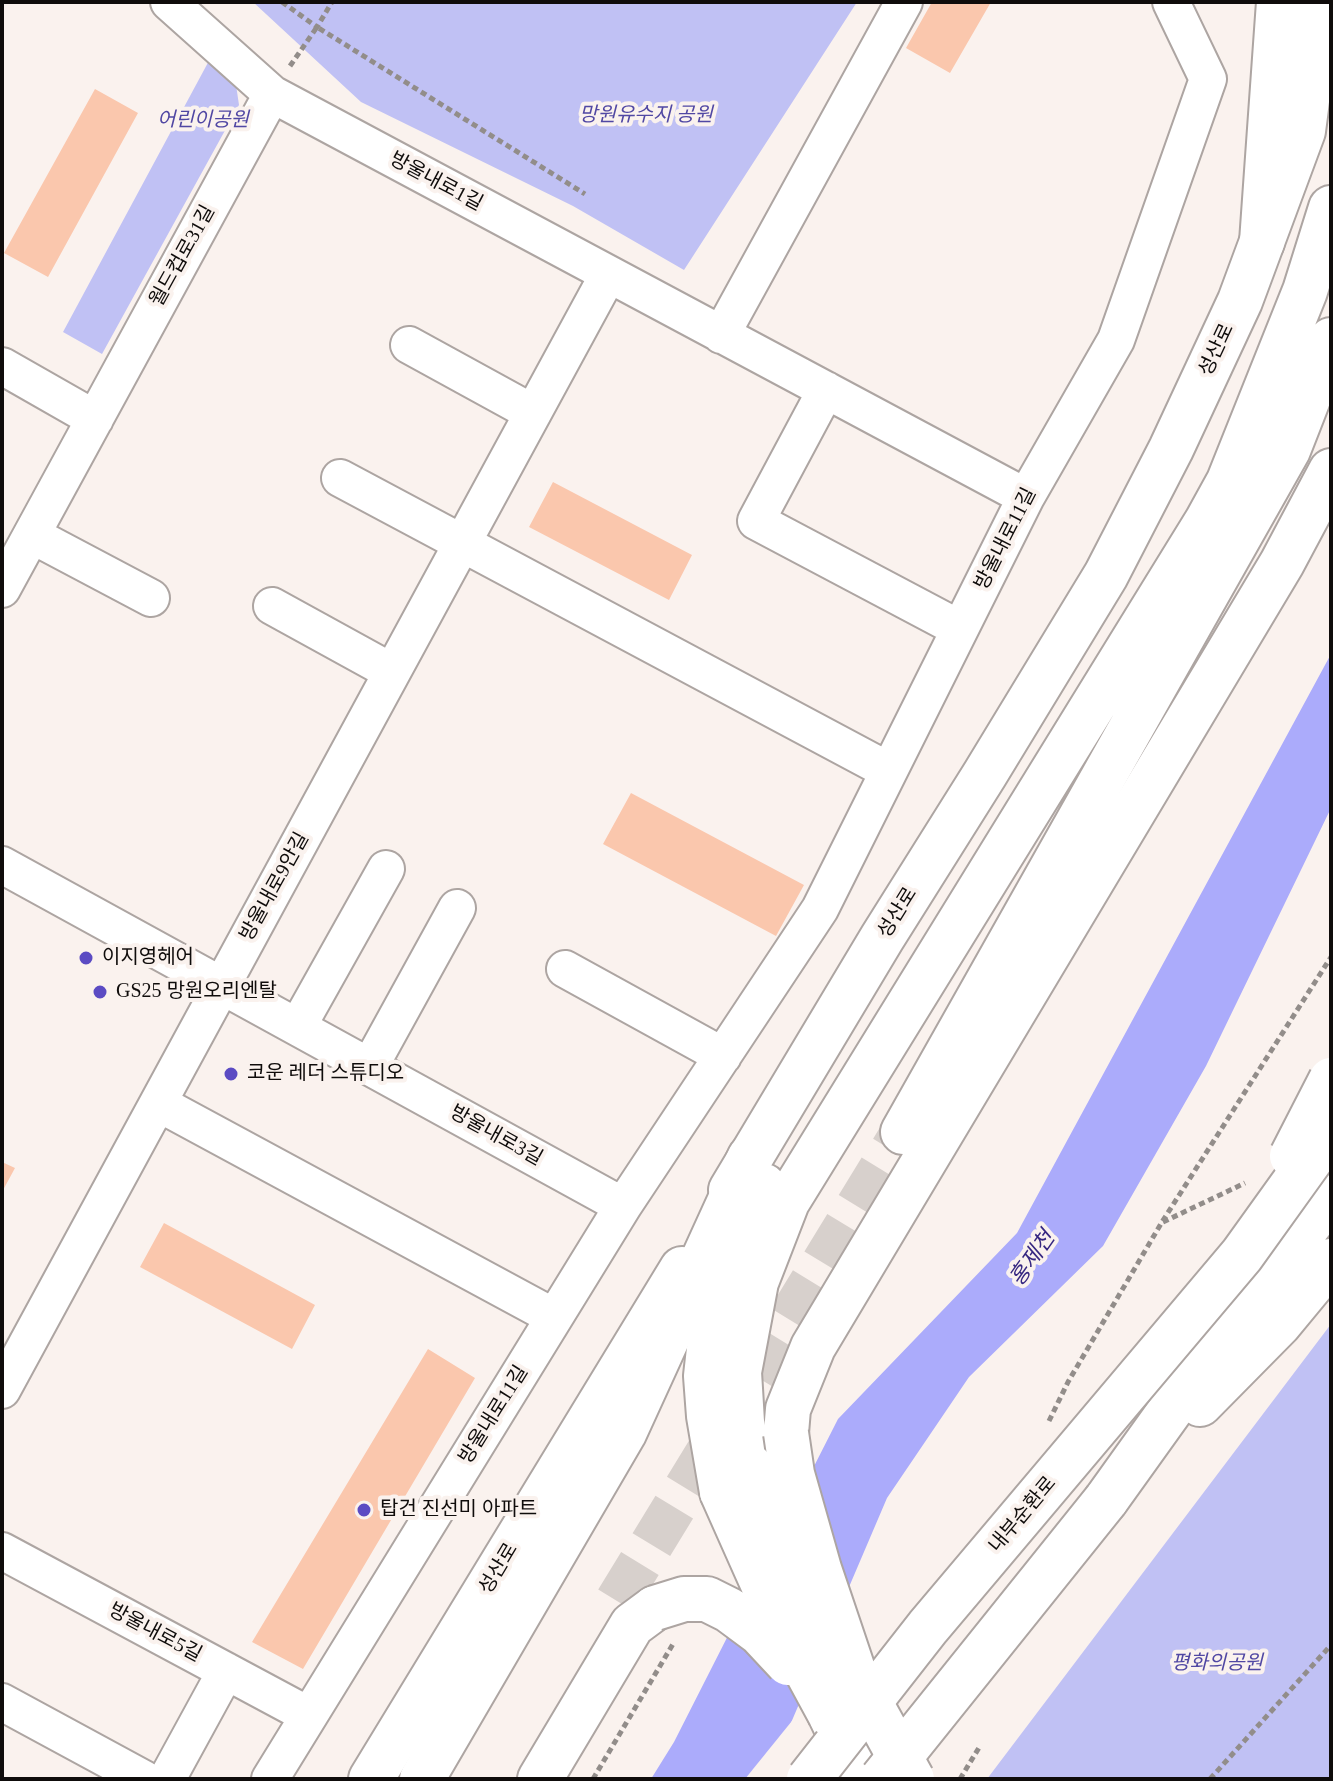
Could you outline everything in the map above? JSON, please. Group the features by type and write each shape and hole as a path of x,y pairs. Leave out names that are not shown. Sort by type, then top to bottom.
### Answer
{"main road":[{"path":"1262,242 1279,2"},
{"name":"성산로","path":"371,1779 1106,575 1171,449 1240,301 1303,131 1320,2"},
{"path":"912,1779 772,1525 736,1479 742,1422 739,1372 756,1282 787,1202 1229,481 1305,291 1331,208"},
{"path":"903,1132 1288,450 1331,340"},
{"path":"852,1667 819,1569 792,1474 786,1433 793,1395 813,1347 1282,563 1331,471"},
{"path":"861,1779 779,1620 736,1479 709,1416 706,1376 711,1331 735,1248 882,938"},
{"path":"1242,1255 1331,1080"},
{"path":"1242,1255 1331,1131"},
{"path":"422,1779 624,1433 750,1157"},
{"path":"882,1779 1106,1500 1250,1299 1331,1197"},
{"name":"내부순환로","path":"809,1779 928,1627 1242,1255"},
{"path":"1106,1500 1279,1324 1331,1261"},
{"path":"509,1779 636,1604 707,1599 729,1610 780,1653 830,1714"},
{"path":"540,1779 632,1625 636,1604"}],"street":[{"name":"방울내로1길","path":"169,2 272,94 1026,497"},
{"path":"721,335 904,2"},
{"name":"방울내로11길","path":"270,1779 623,1206 820,909 1026,497 1116,340 1208,79 1171,2"},
{"name":"월드컵로31길","path":"2,589 272,94"},
{"name":"방울내로9안길","path":"2,1390 608,275"},
{"path":"409,345 533,413"},
{"path":"2,366 95,419"},
{"path":"826,390 756,521 960,629"},
{"path":"340,478 889,771"},
{"path":"32,535 151,598"},
{"path":"272,606 392,672"},
{"name":"방울내로3길","path":"2,865 623,1206"},
{"path":"298,1026 386,869"},
{"path":"370,1066 457,908"},
{"path":"565,969 723,1056"},
{"path":"158,1103 554,1317"},
{"name":"방울내로5길","path":"2,1551 308,1715"},
{"path":"167,1779 226,1671"},
{"path":"2,1702 144,1779"}],"path":[{"path":"282,2 585,194"},
{"path":"272,94 332,2"},
{"path":"1047,1424 1068,1382 1162,1222 1331,957"},
{"path":"1210,1779 1331,1645"},
{"path":"960,1779 980,1746"}],"green space":[{"name":"망원유수지 공원","path":"253,2 857,2 684,270 573,206 361,102"},
{"name":"어린이공원","path":"211,57 235,78 239,105 102,354 63,332"},
{"name":"평화의공원","path":"1331,1324 1331,1779 987,1779"}],"water":[{"name":"홍제천","path":"1331,654 1331,808 1206,1066 1103,1246 969,1377 887,1498 767,1779 651,1779 674,1742 838,1419 1017,1233"}],"pier":[{"path":"800,1711 771,1779 745,1779"}],"building":[{"path":"932,2 991,2 950,73 906,48"},
{"path":"95,89 138,113 48,277 4,253"},
{"path":"553,482 692,555 669,600 529,527"},
{"path":"631,793 804,885 776,936 603,844"},
{"path":"2,1162 15,1168 2,1192"},
{"path":"164,1223 315,1305 292,1349 140,1267"},
{"name":"탑건 진선미 아파트","path":"428,1349 475,1378 303,1669 252,1642"}],"tunnel":[{"path":"617,1601 903,1132"}],"place":[{"name":"이지영헤어","path":"86,958"},
{"name":"GS25 망원오리엔탈","path":"100,992"},
{"name":"코운 레더 스튜디오","path":"231,1074"},
{"name":"탑건 진선미 아파트","path":"364,1510"}]}
